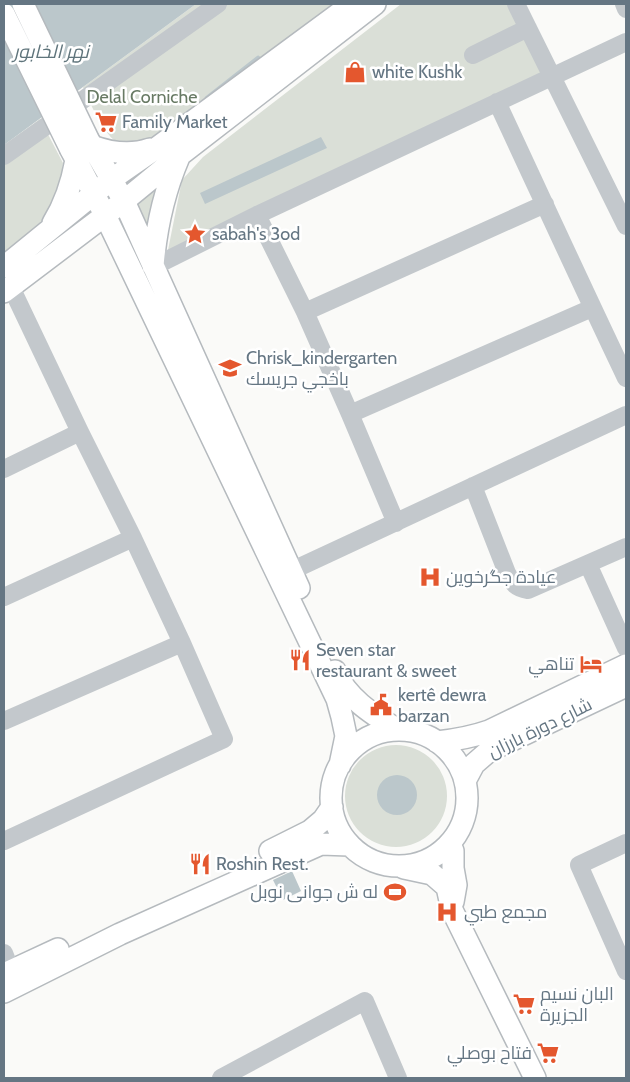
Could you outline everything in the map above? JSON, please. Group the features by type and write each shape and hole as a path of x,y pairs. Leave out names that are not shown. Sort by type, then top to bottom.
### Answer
{"main road":[{"path":"23,4 82,149 94,193 337,699 346,736 340,764 334,778 332,808 341,834 349,845 362,855 376,862 432,874 447,887 452,910 535,1078"},
{"path":"45,234 112,179 352,4"},
{"path":"6,282 124,201 180,155 375,4"},
{"path":"4,14 82,149 112,179 124,201 337,676 361,705 398,730"},
{"path":"82,149 132,153 158,147"},
{"path":"6,282 54,220 68,191 82,149"},
{"path":"153,267 161,210 180,155"},
{"path":"437,742 464,739 489,731 626,664"},
{"name":"شارع دورة بارزان","path":"465,781 474,764 489,751 626,686"},
{"path":"340,764 351,750 366,739 398,730 414,732 437,742 452,755 459,766 465,781 467,798 465,815 459,830 450,844 423,862 408,866 391,866"},
{"path":"6,966 290,841 310,831 323,820 332,808"},
{"path":"4,992 120,934 321,844 349,845"},
{"path":"450,844 456,885 452,910"}],"street":[{"path":"4,156 218,4"},
{"path":"516,4 626,226"},
{"path":"624,4 626,8"},
{"path":"473,55 528,28"},
{"path":"153,267 257,215 626,42"},
{"path":"497,102 626,378"},
{"path":"305,312 545,204"},
{"path":"257,215 305,312 396,523"},
{"path":"4,841 224,739 133,538 6,282"},
{"path":"350,414 592,308"},
{"path":"291,571 626,415"},
{"path":"4,469 80,432"},
{"path":"473,486 507,573 512,583 520,588 528,590 626,547"},
{"path":"4,597 133,538"},
{"path":"588,564 626,648"},
{"path":"4,721 182,643"},
{"path":"625,967 580,865 626,843"},
{"path":"221,1078 365,1001 398,1078"}],"green space":[{"name":"Delal Corniche","path":"196,4 334,4 147,146 119,143 103,127 83,87"},
{"path":"401,4 509,4 543,76 173,253 168,250 182,180 203,157"},
{"name":"Delal Corniche","path":"40,119 63,163 59,190 37,228 4,253 4,145"},
{"path":"157,182 149,238 131,203"},
{"path":"396,745 415,749 432,760 443,777 447,796 443,815 432,832 415,843 396,847 377,843 360,832 349,815 345,796 349,777 360,760 377,749"}],"water":[{"name":"نهر الخابور","path":"4,4 196,4 4,145"},
{"path":"321,137 327,148 205,204 200,193"},
{"path":"401,775 408,778 414,784 417,795 416,803 408,812 401,815 393,815 386,812 378,803 377,791 380,784 389,776"},
{"path":"292,871 301,891 283,900 273,880"}],"waterway":[{"path":"207,98 258,58"}],"place":[{"name":"white Kushk","path":"355,72"},
{"name":"Family Market","path":"106,122"},
{"name":"sabah's 3od","path":"195,234"},
{"name":"Chrisk_kindergarten باخجي جريسك","path":"230,368"},
{"name":"عيادة جگرخوين","path":"430,577"},
{"name":"Seven star restaurant & sweet","path":"300,660"},
{"name":"تناهي","path":"591,664"},
{"name":"kertê dewra barzan","path":"381,705"},
{"name":"Roshin Rest.","path":"200,864"},
{"name":"له ش جوانى نوبل","path":"395,892"},
{"name":"مجمع طبي","path":"447,912"},
{"name":"البان نسيم الجزيرة","path":"524,1004"},
{"name":"فتاح بوصلي","path":"548,1053"}]}
